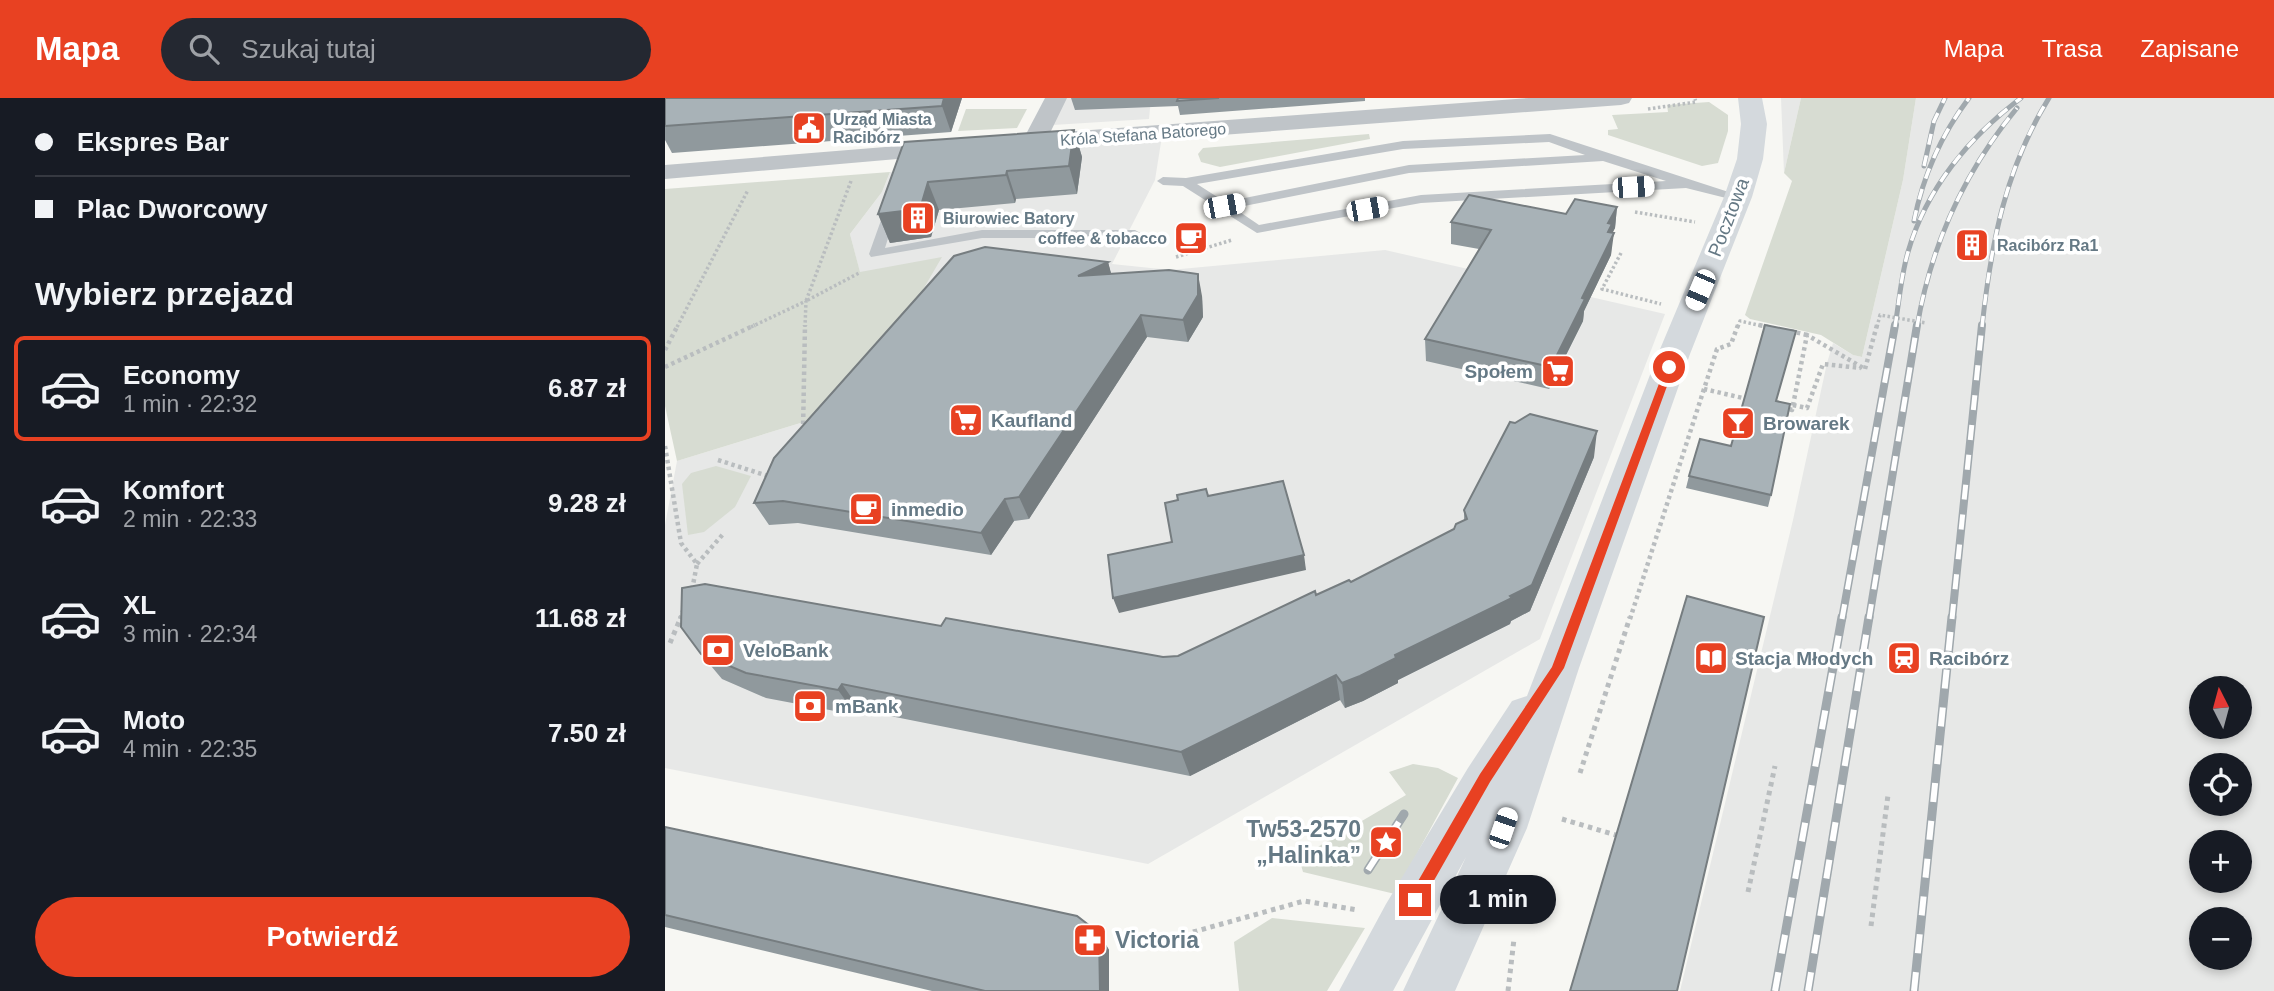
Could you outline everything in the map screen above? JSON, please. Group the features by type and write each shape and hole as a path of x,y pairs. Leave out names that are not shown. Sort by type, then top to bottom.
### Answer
{"main road":[{"name":"Pocztowa","path":"1562,657 1674,354 1738,197 1749,159 1754,124 1750,98"},
{"path":"1365,991 1434,863 1562,657"},
{"path":"1429,991 1503,828 1562,657"}],"street":[{"path":"1034,142 1056,98"},
{"name":"Króla Stefana Batorego","path":"1006,144 1475,104 1621,98"},
{"path":"665,172 907,160 965,147"}],"lane":[{"path":"1163,181 1186,182 1403,145 1550,138 1686,184 1738,197"},
{"path":"1224,206 1409,169 1604,157"},
{"path":"1186,182 1257,229 1421,199 1686,184"},
{"path":"897,192 876,254 982,234 1135,234"}],"path":[{"path":"802,435 806,301 854,172"},
{"path":"665,351 753,180"},
{"path":"1634,212 1704,223"},
{"path":"1176,257 1240,238"},
{"path":"1621,253 1602,289 1672,307"},
{"path":"665,367 859,273"},
{"path":"1865,369 1880,315 1926,323"},
{"path":"1580,773 1717,349 1731,344 1739,321 1807,335 1865,369"},
{"path":"1780,407 1792,410 1807,335"},
{"path":"1793,405 1807,408 1823,364 1865,369"},
{"path":"1704,389 1755,401"},
{"path":"665,446 681,542 697,564"},
{"path":"718,460 767,477 779,477"},
{"path":"670,643 692,589 697,564 724,533"},
{"path":"1748,892 1775,766"},
{"path":"1871,926 1888,795"},
{"path":"1562,819 1619,836"},
{"path":"1193,932 1304,901 1358,911"},
{"path":"1508,991 1514,939"}],"shaded area":[{"path":"1066,98 1151,98 1149,119 1053,125"},
{"path":"1781,98 1801,98 1784,173"},
{"path":"1801,98 1916,98 1903,180 1862,357 1853,355 1821,335 1750,319 1745,315 1792,181 1784,173"},
{"path":"1916,98 2274,98 2274,991 1680,991 1833,343 1853,355 1862,357 1903,180"},
{"path":"1709,102 1728,115 1728,131 1718,163 1702,166 1608,135 1608,130 1618,129 1612,115 1668,112 1667,105"},
{"path":"966,109 1027,109 1017,128 958,131"},
{"path":"1369,134 1370,139 1220,167 1201,162 1198,154 1203,148"},
{"path":"1162,136 1155,180 1112,264 1170,270 1385,250 1665,314 1540,639 1148,864 665,768 665,525 677,461 807,421 860,273 850,234 882,192 890,172 1072,153 1074,146"},
{"path":"890,172 882,192 850,234 860,272 942,257 914,305 807,421 677,461 665,406 665,189"},
{"path":"716,466 751,476 735,507 704,532 688,535 682,484 691,473"},
{"path":"1413,764 1438,768 1458,778 1395,894 1303,872 1299,858 1406,795 1389,772"},
{"path":"1272,918 1365,928 1327,991 1239,991 1234,942"}],"building":[{"path":"665,98 944,98 942,106 665,126"},
{"path":"1178,98 1219,98 1177,101"},
{"path":"1074,130 1069,166 928,182 920,209 878,214 904,142"},
{"path":"1469,195 1566,214 1575,199 1617,207 1608,223 1612,224 1608,232 1614,233 1551,367 1425,339 1491,230 1451,222"},
{"name":"Kaufland","path":"985,247 1108,262 1078,276 1169,270 1198,274 1198,295 1183,320 1141,315 1019,497 1005,499 981,533 783,501 754,503 774,458 954,256"},
{"path":"1765,325 1796,331 1776,401 1790,404 1771,495 1689,476 1700,439 1731,446"},
{"path":"1530,414 1597,431 1532,585 1510,596 1512,598 1395,655 1396,658 1360,676 1342,683 1336,675 1181,752 842,684 838,690 746,673 701,654 681,627 682,588 705,584 941,626 946,618 1163,657 1178,656 1315,591 1316,595 1349,580 1351,582 1454,529 1456,524 1467,519 1464,510 1510,422 1515,423"},
{"path":"1283,481 1304,555 1113,598 1108,555 1172,542 1165,503 1178,500 1177,495 1206,489 1208,496"},
{"path":"1687,596 1764,617 1677,991 1570,991"},
{"path":"665,827 1077,916 1099,933 1100,991 985,991 665,915"}],"railway":[{"path":"1924,166 1934,121 1945,98"},
{"path":"1914,221 1934,156 1969,98"},
{"path":"1895,327 1906,261 1926,207 1967,147 2021,98"},
{"path":"1982,327 1990,266 2002,208 2021,152 2049,98"},
{"path":"1917,327 1931,267 1952,211 1981,158 2017,108"},
{"path":"1842,619 1895,325"},
{"path":"1869,619 1917,325"},
{"path":"1952,619 1982,325"},
{"path":"1775,991 1842,617"},
{"path":"1808,991 1869,617"},
{"path":"1914,991 1952,617"},
{"path":"1368,870 1404,814"}],"place":[{"name":"Urząd Miasta Racibórz","path":"809,128"},
{"name":"Biurowiec Batory","path":"918,218"},
{"name":"coffee & tobacco","path":"1191,238"},
{"name":"Racibórz Ra1","path":"1972,245"},
{"name":"Społem","path":"1558,371"},
{"name":"Kaufland","path":"966,420"},
{"name":"Browarek","path":"1738,423"},
{"name":"inmedio","path":"866,509"},
{"name":"VeloBank","path":"718,650"},
{"name":"Stacja Młodych","path":"1711,658"},
{"name":"Racibórz","path":"1904,658"},
{"name":"mBank","path":"810,706"},
{"name":"Tw53-2570 „Halinka”","path":"1386,842"},
{"name":"Victoria","path":"1090,940"}],"route":[{"path":"1415,900 1485,778 1558,668 1669,367"}]}
